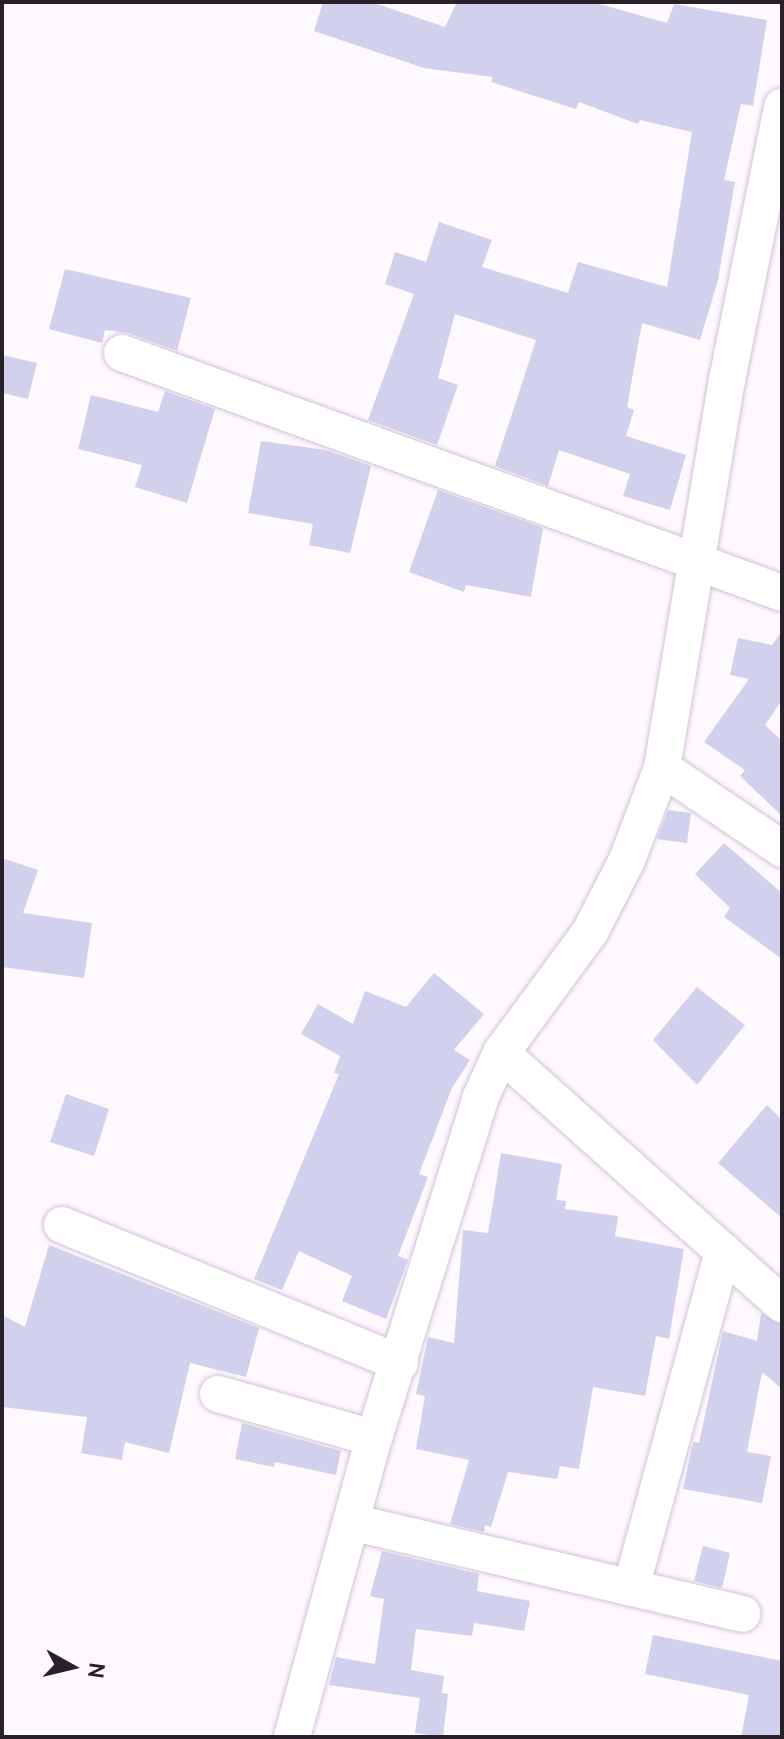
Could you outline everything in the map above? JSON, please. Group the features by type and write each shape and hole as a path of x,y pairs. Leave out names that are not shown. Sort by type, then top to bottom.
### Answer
{"street":[{"path":"292,1737 374,1438 400,1363 464,1143 501,1053 590,932 627,860 662,768 727,380 782,106"},
{"path":"122,353 697,565 782,593"},
{"path":"662,768 782,849"},
{"path":"501,1053 782,1304"},
{"path":"62,1225 400,1363"},
{"path":"631,1588 723,1251"},
{"path":"218,1394 374,1438"},
{"path":"351,1522 742,1614"}],"building":[{"path":"323,2 371,2 445,27 457,2 592,2 667,23 674,4 767,20 753,106 741,104 724,180 735,182 718,280 700,340 642,323 627,407 634,410 626,436 686,455 670,510 623,496 630,474 559,450 548,486 495,466 536,340 455,314 438,378 458,385 437,445 368,420 414,294 385,284 395,252 426,262 439,222 492,240 482,267 568,293 578,262 667,287 692,132 640,120 638,124 579,102 576,109 491,82 493,77 424,68 314,31"},
{"path":"65,269 191,298 177,351 128,333 105,330 102,343 49,329"},
{"path":"2,355 37,363 28,399 2,393"},
{"path":"165,391 215,409 187,503 135,487 142,465 78,449 91,395 158,412"},
{"path":"261,441 326,450 371,466 350,553 309,545 313,524 248,513"},
{"path":"438,490 543,528 531,597 466,585 464,592 409,572"},
{"path":"782,631 782,700 765,725 782,741 782,816 740,776 745,770 704,742 749,679 730,675 738,638 772,645"},
{"path":"668,810 691,813 687,843 657,839"},
{"path":"724,843 782,893 782,959 724,917 730,908 695,874"},
{"path":"2,858 38,870 23,913 92,923 84,978 2,967"},
{"path":"434,973 484,1014 454,1050 470,1060 452,1088 419,1174 428,1177 398,1256 408,1260 386,1319 342,1301 352,1276 299,1251 282,1290 254,1279 339,1074 334,1073 340,1056 301,1034 318,1004 353,1024 365,991 406,1007"},
{"path":"697,987 745,1025 697,1085 653,1040"},
{"path":"66,1094 109,1109 94,1156 50,1142"},
{"path":"767,1105 782,1120 782,1218 718,1163"},
{"path":"501,1153 562,1164 556,1200 566,1201 565,1209 618,1216 615,1236 684,1249 669,1339 656,1336 645,1396 593,1387 579,1469 560,1466 557,1479 508,1472 491,1527 485,1525 484,1532 450,1524 469,1460 416,1449 425,1396 416,1394 428,1337 454,1343 463,1230 488,1233"},
{"path":"49,1245 259,1328 246,1377 190,1363 169,1453 125,1442 122,1460 81,1453 87,1417 2,1407 2,1315 25,1327"},
{"path":"761,1313 782,1324 782,1389 762,1372 747,1452 771,1456 762,1503 683,1489 693,1442 699,1443 723,1331 757,1341"},
{"path":"242,1423 341,1451 336,1475 275,1462 274,1467 235,1459"},
{"path":"703,1546 730,1553 722,1588 694,1581"},
{"path":"382,1551 479,1574 477,1591 530,1601 524,1631 474,1623 472,1636 416,1629 411,1670 444,1676 442,1693 448,1694 443,1737 415,1733 420,1698 329,1685 336,1657 375,1664 384,1599 370,1596"},
{"path":"653,1635 782,1661 782,1737 741,1737 749,1695 645,1674"}]}
